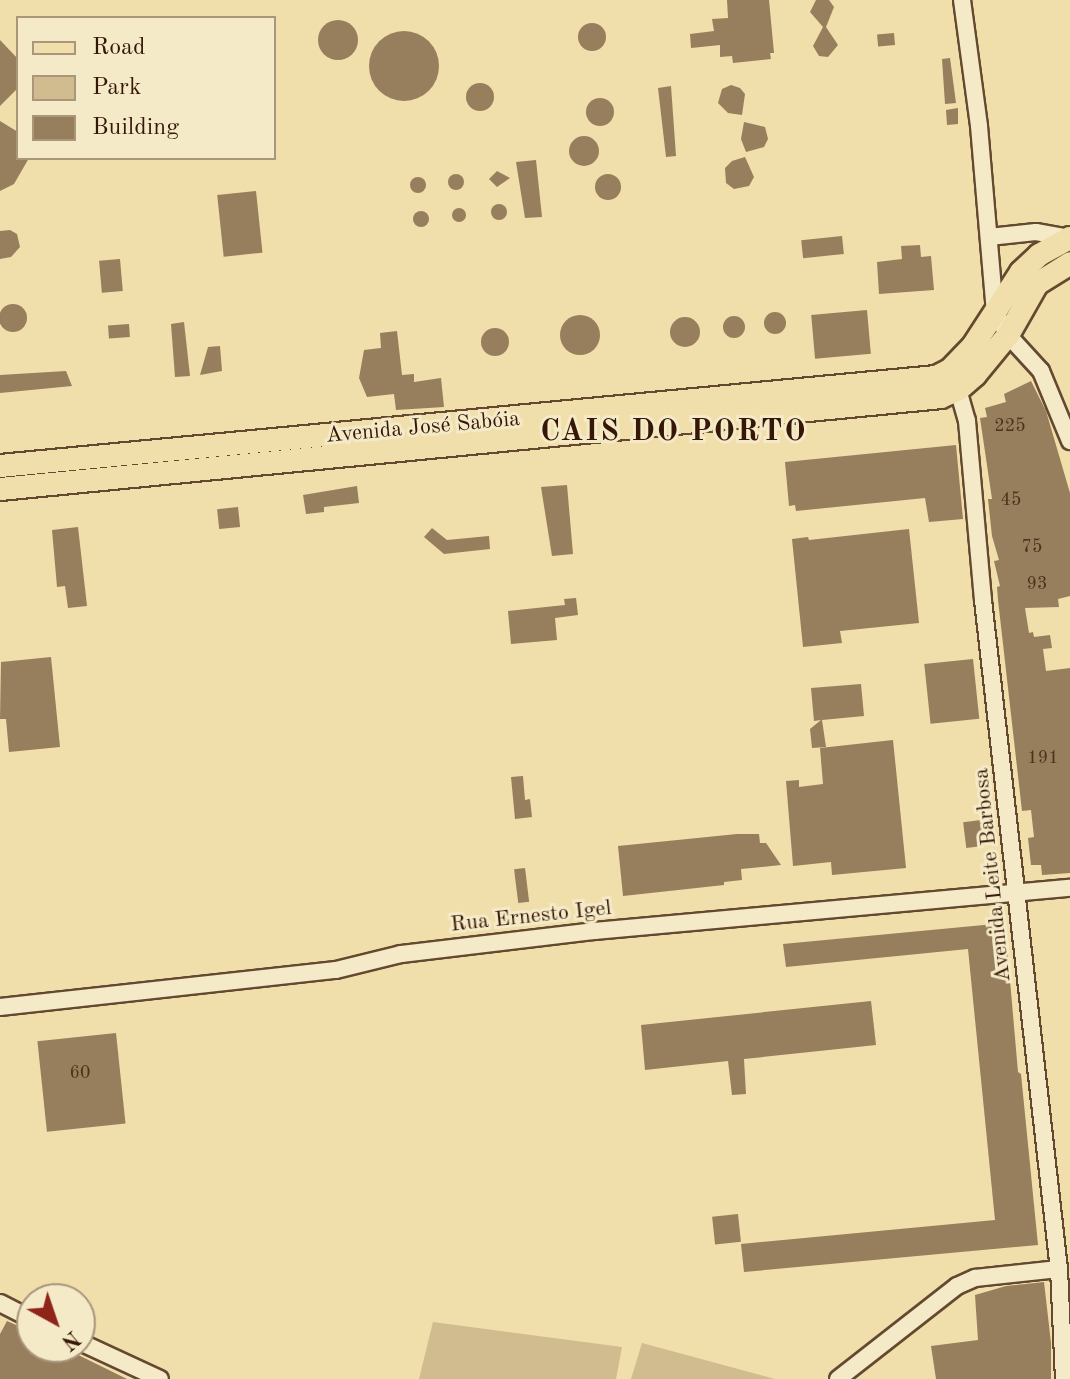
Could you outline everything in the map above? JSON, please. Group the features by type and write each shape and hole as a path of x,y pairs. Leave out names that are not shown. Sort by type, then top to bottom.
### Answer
{"main road":[{"path":"955,380 973,346 1030,263 1070,238"},
{"name":"Avenida José Sabóia","path":"0,489 941,397 955,380 993,356 1037,284 1070,263"},
{"name":"Avenida José Sabóia","path":"0,466 899,383 936,377 955,380"}],"street":[{"path":"962,0 995,312 1008,335 1041,371 1070,441"},
{"path":"989,237 1036,232 1070,238"},
{"name":"Avenida Leite Barbosa","path":"955,380 967,421 1017,893 1063,1279 1064,1379"},
{"name":"Rua Ernesto Igel","path":"0,1007 336,970 401,954 580,933 1070,888"},
{"path":"838,1379 957,1286 975,1278 1063,1279"},
{"path":"96,1349 160,1379"}],"green space":[{"path":"433,1322 622,1347 616,1379 419,1379"},
{"path":"642,1343 775,1379 631,1379"}],"building":[{"path":"727,0 769,0 774,53 770,53 771,59 733,63 732,56 720,57 720,45 691,48 690,34 714,31 712,19 728,18"},
{"path":"816,0 829,0 834,7 826,27 838,45 828,57 819,56 813,46 823,27 810,12"},
{"path":"338,20 352,26 358,40 352,54 338,60 324,54 318,40 324,26"},
{"path":"592,23 602,27 606,37 602,47 592,51 582,47 578,37 582,27"},
{"path":"411,31 433,46 439,66 437,80 429,91 418,99 397,101 379,91 371,80 369,59 379,41 390,33"},
{"path":"894,33 895,45 878,46 877,34"},
{"path":"0,40 16,57 16,90 0,106"},
{"path":"950,58 956,103 945,104 942,59"},
{"path":"480,83 490,87 494,97 490,107 480,111 470,107 466,97 470,87"},
{"path":"731,85 745,94 742,115 728,113 718,103 722,89"},
{"path":"671,86 676,156 666,157 658,88"},
{"path":"600,98 610,102 614,112 610,122 600,126 590,122 586,112 590,102"},
{"path":"958,108 958,124 947,125 946,110"},
{"path":"0,121 16,131 16,160 28,160 14,184 0,191"},
{"path":"744,122 765,127 768,139 764,147 746,152 741,139"},
{"path":"584,136 595,140 599,151 595,162 584,166 573,162 569,151 573,140"},
{"path":"745,157 754,177 749,186 734,189 726,183 725,168 732,161"},
{"path":"536,160 542,217 525,218 516,162"},
{"path":"497,171 510,178 497,187 489,179"},
{"path":"456,174 464,182 456,190 448,182"},
{"path":"608,174 617,178 621,187 617,196 608,200 599,196 595,187 599,178"},
{"path":"418,177 426,185 418,193 410,185"},
{"path":"256,191 262,253 224,257 217,195"},
{"path":"499,204 505,206 505,218 499,220 493,218 491,212 493,206"},
{"path":"459,208 466,215 459,222 452,215"},
{"path":"421,211 429,219 421,227 413,219"},
{"path":"10,230 17,234 20,247 11,257 0,259 0,231"},
{"path":"842,236 844,254 803,258 801,240"},
{"path":"920,245 921,257 931,256 934,290 879,294 877,262 902,259 901,246"},
{"path":"120,259 123,291 102,293 99,261"},
{"path":"13,304 23,308 27,318 23,328 13,332 3,328 -1,318 3,308"},
{"path":"867,310 871,354 815,359 811,315"},
{"path":"775,312 783,315 786,323 783,331 775,334 767,331 764,323 767,315"},
{"path":"580,315 594,321 600,335 594,349 580,355 566,349 560,335 566,321"},
{"path":"730,316 738,316 745,327 738,338 730,338 723,331 723,323"},
{"path":"685,317 695,322 700,332 695,342 685,347 675,342 670,332 675,322"},
{"path":"184,322 190,376 175,377 171,324"},
{"path":"129,324 130,337 109,338 108,325"},
{"path":"495,328 505,332 509,342 505,352 495,356 485,352 481,342 485,332"},
{"path":"397,331 402,375 414,374 414,382 441,378 444,407 396,410 394,394 367,397 359,378 364,350 381,348 380,333"},
{"path":"220,346 222,371 200,375 208,347"},
{"path":"66,371 72,386 0,393 0,375"},
{"path":"1031,381 1046,411 1070,493 1070,596 1058,599 1059,607 1025,608 1029,633 1033,632 1034,637 1050,635 1052,648 1043,649 1046,671 1070,668 1070,873 1042,875 1041,865 1031,865 1028,838 1034,837 1031,810 1022,811 998,600 997,587 1000,586 994,561 999,560 992,536 988,499 992,499 980,418 987,417 985,408 1006,402 1004,394"},
{"path":"956,445 963,519 929,522 925,498 796,511 795,505 789,506 785,462"},
{"path":"567,485 573,554 552,556 541,487"},
{"path":"357,486 359,503 324,507 324,512 306,514 303,495"},
{"path":"238,507 240,527 219,529 217,509"},
{"path":"78,527 87,606 68,608 65,586 57,587 52,530"},
{"path":"432,528 447,540 489,536 490,549 444,554 424,537"},
{"path":"909,529 919,623 840,631 842,643 803,647 792,539 808,537 809,540"},
{"path":"576,598 578,615 555,618 557,640 511,644 508,611 565,605 564,599"},
{"path":"51,657 60,747 9,752 6,719 0,719 1,662"},
{"path":"973,659 979,719 931,724 924,664"},
{"path":"861,684 864,716 822,720 826,747 812,748 810,729 821,720 814,721 811,688"},
{"path":"893,740 906,868 832,875 831,862 793,866 786,781 799,780 799,787 823,784 820,748"},
{"path":"523,776 525,800 530,799 532,817 515,819 511,777"},
{"path":"981,820 984,846 966,848 963,822"},
{"path":"759,834 760,843 766,843 781,865 741,869 742,880 724,882 724,885 623,896 618,846"},
{"path":"525,868 529,902 518,903 514,869"},
{"path":"1005,923 1038,1245 744,1272 741,1244 995,1220 968,949 786,967 783,944"},
{"path":"871,1001 876,1045 744,1059 746,1094 732,1095 728,1061 645,1070 641,1025"},
{"path":"116,1033 126,1124 47,1132 37,1041"},
{"path":"738,1214 741,1242 715,1245 712,1217"},
{"path":"1044,1282 1051,1343 1051,1379 936,1379 931,1346 978,1340 975,1295 1006,1286"},
{"path":"7,1321 16,1325 16,1363 94,1363 127,1379 0,1379 0,1334"}],"district":[{"name":"CAIS DO PORTO","path":"674,432"}]}
